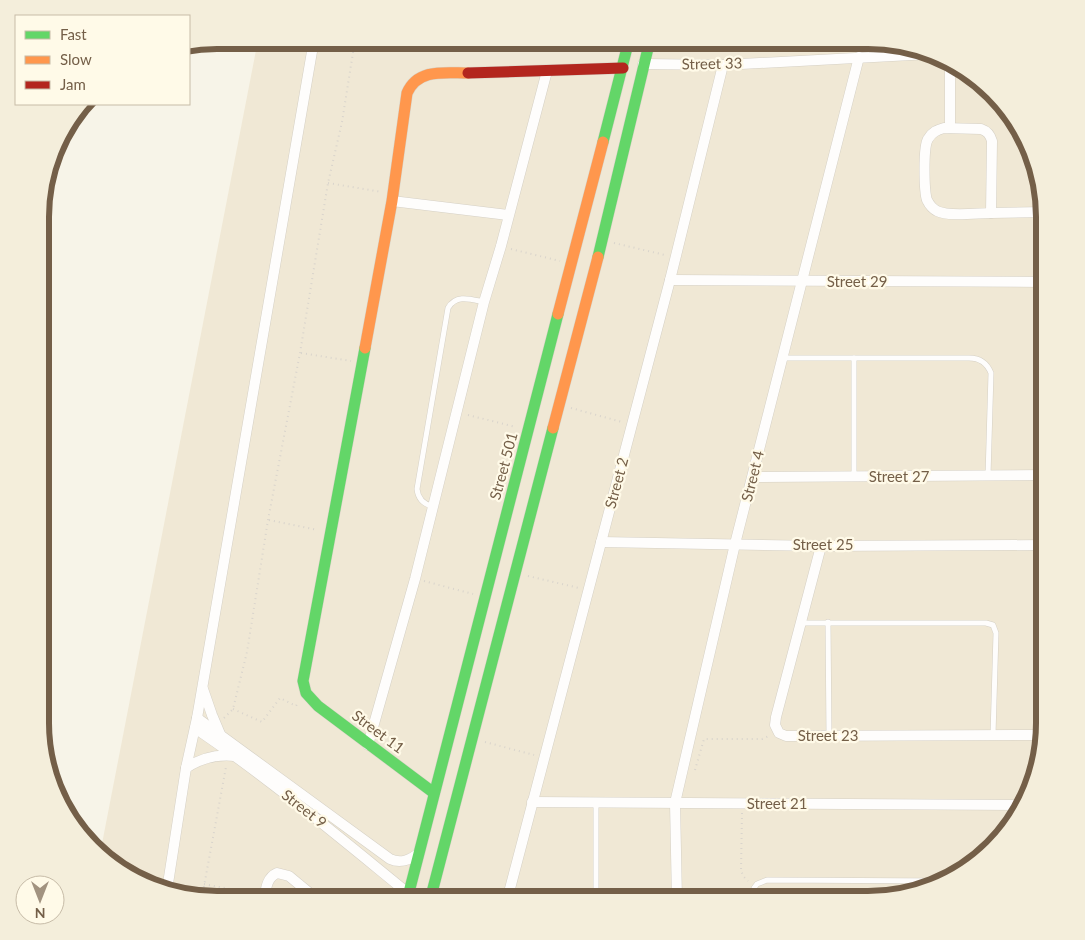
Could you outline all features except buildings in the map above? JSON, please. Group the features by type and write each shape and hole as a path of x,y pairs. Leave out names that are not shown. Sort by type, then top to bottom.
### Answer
{"street":[{"path":"168,884 186,768 196,723 312,49"},
{"name":"Street 501","path":"410,891 628,49"},
{"path":"433,891 602,240 648,49"},
{"name":"Street 33","path":"644,64 723,65 913,55"},
{"name":"Street 4","path":"677,891 675,803 735,544 859,57"},
{"name":"Street 2","path":"509,891 670,280 723,65"},
{"path":"306,693 303,675 392,197 409,88 416,79 427,74 624,68"},
{"path":"368,745 415,579 484,302 547,71"},
{"path":"950,71 950,128"},
{"path":"991,213 991,136 980,129 950,128 932,133 926,144 926,198 930,206 936,211 944,214 1036,212"},
{"path":"392,197 508,215"},
{"name":"Street 29","path":"670,280 1036,282"},
{"name":"Street 27","path":"753,477 1036,475"},
{"name":"Street 25","path":"601,542 821,546 1036,545"},
{"name":"Street 23","path":"821,546 776,717 777,730 786,736 1035,735"},
{"path":"202,685 219,730"},
{"name":"Street 11","path":"306,693 318,706 434,793"},
{"name":"Street 9","path":"196,723 219,730 390,859 398,862 405,861 419,853"},
{"name":"Street 9","path":"196,723 232,756 316,818 401,891"},
{"path":"186,768 206,758 232,756"},
{"name":"Street 21","path":"532,802 1014,805"},
{"path":"267,891 270,879 277,873 292,878 307,891"}],"lane":[{"path":"432,506 423,502 417,489 448,308 458,299 462,298 484,302"},
{"path":"782,358 969,358 981,360 991,373 988,476"},
{"path":"854,358 854,477"},
{"path":"828,622 829,736"},
{"path":"801,623 986,623 993,625 996,633 993,736"},
{"path":"596,802 596,891"},
{"path":"754,891 757,884 767,880 925,881"}],"path":[{"path":"219,730 233,709 247,652 268,520 300,353 328,183 342,122 354,49"},
{"path":"328,183 392,197"},
{"path":"602,240 675,258"},
{"path":"500,246 572,265"},
{"path":"300,353 361,363"},
{"path":"559,405 632,424"},
{"path":"456,412 528,430"},
{"path":"268,520 330,532"},
{"path":"516,573 589,590"},
{"path":"415,579 485,598"},
{"path":"233,709 262,722 280,698 296,706 306,693"},
{"path":"694,772 704,739 762,739 771,736 777,730"},
{"path":"473,739 544,757"},
{"path":"203,890 232,756"},
{"path":"742,804 741,871 748,882 757,884"},
{"path":"204,884 234,891"}],"shaded area":[{"path":"256,49 879,49 911,54 942,66 961,77 987,98 1008,124 1019,143 1031,174 1036,206 1036,723 1035,745 1031,766 1019,797 1008,816 987,842 952,869 942,874 911,886 879,891 195,890 174,886 143,874 124,863 102,845"}],"traffic: fast":[{"path":"603,142 627,49"},
{"path":"598,257 648,49"},
{"path":"409,891 558,314"},
{"path":"365,348 303,681 306,693 318,706 434,793"},
{"path":"432,891 553,428"}],"traffic: slow":[{"path":"365,348 392,201 407,93 418,79 425,76 441,73 468,73"},
{"path":"558,314 603,142"},
{"path":"553,428 598,257"}],"traffic: jam":[{"path":"468,73 623,68"}]}
